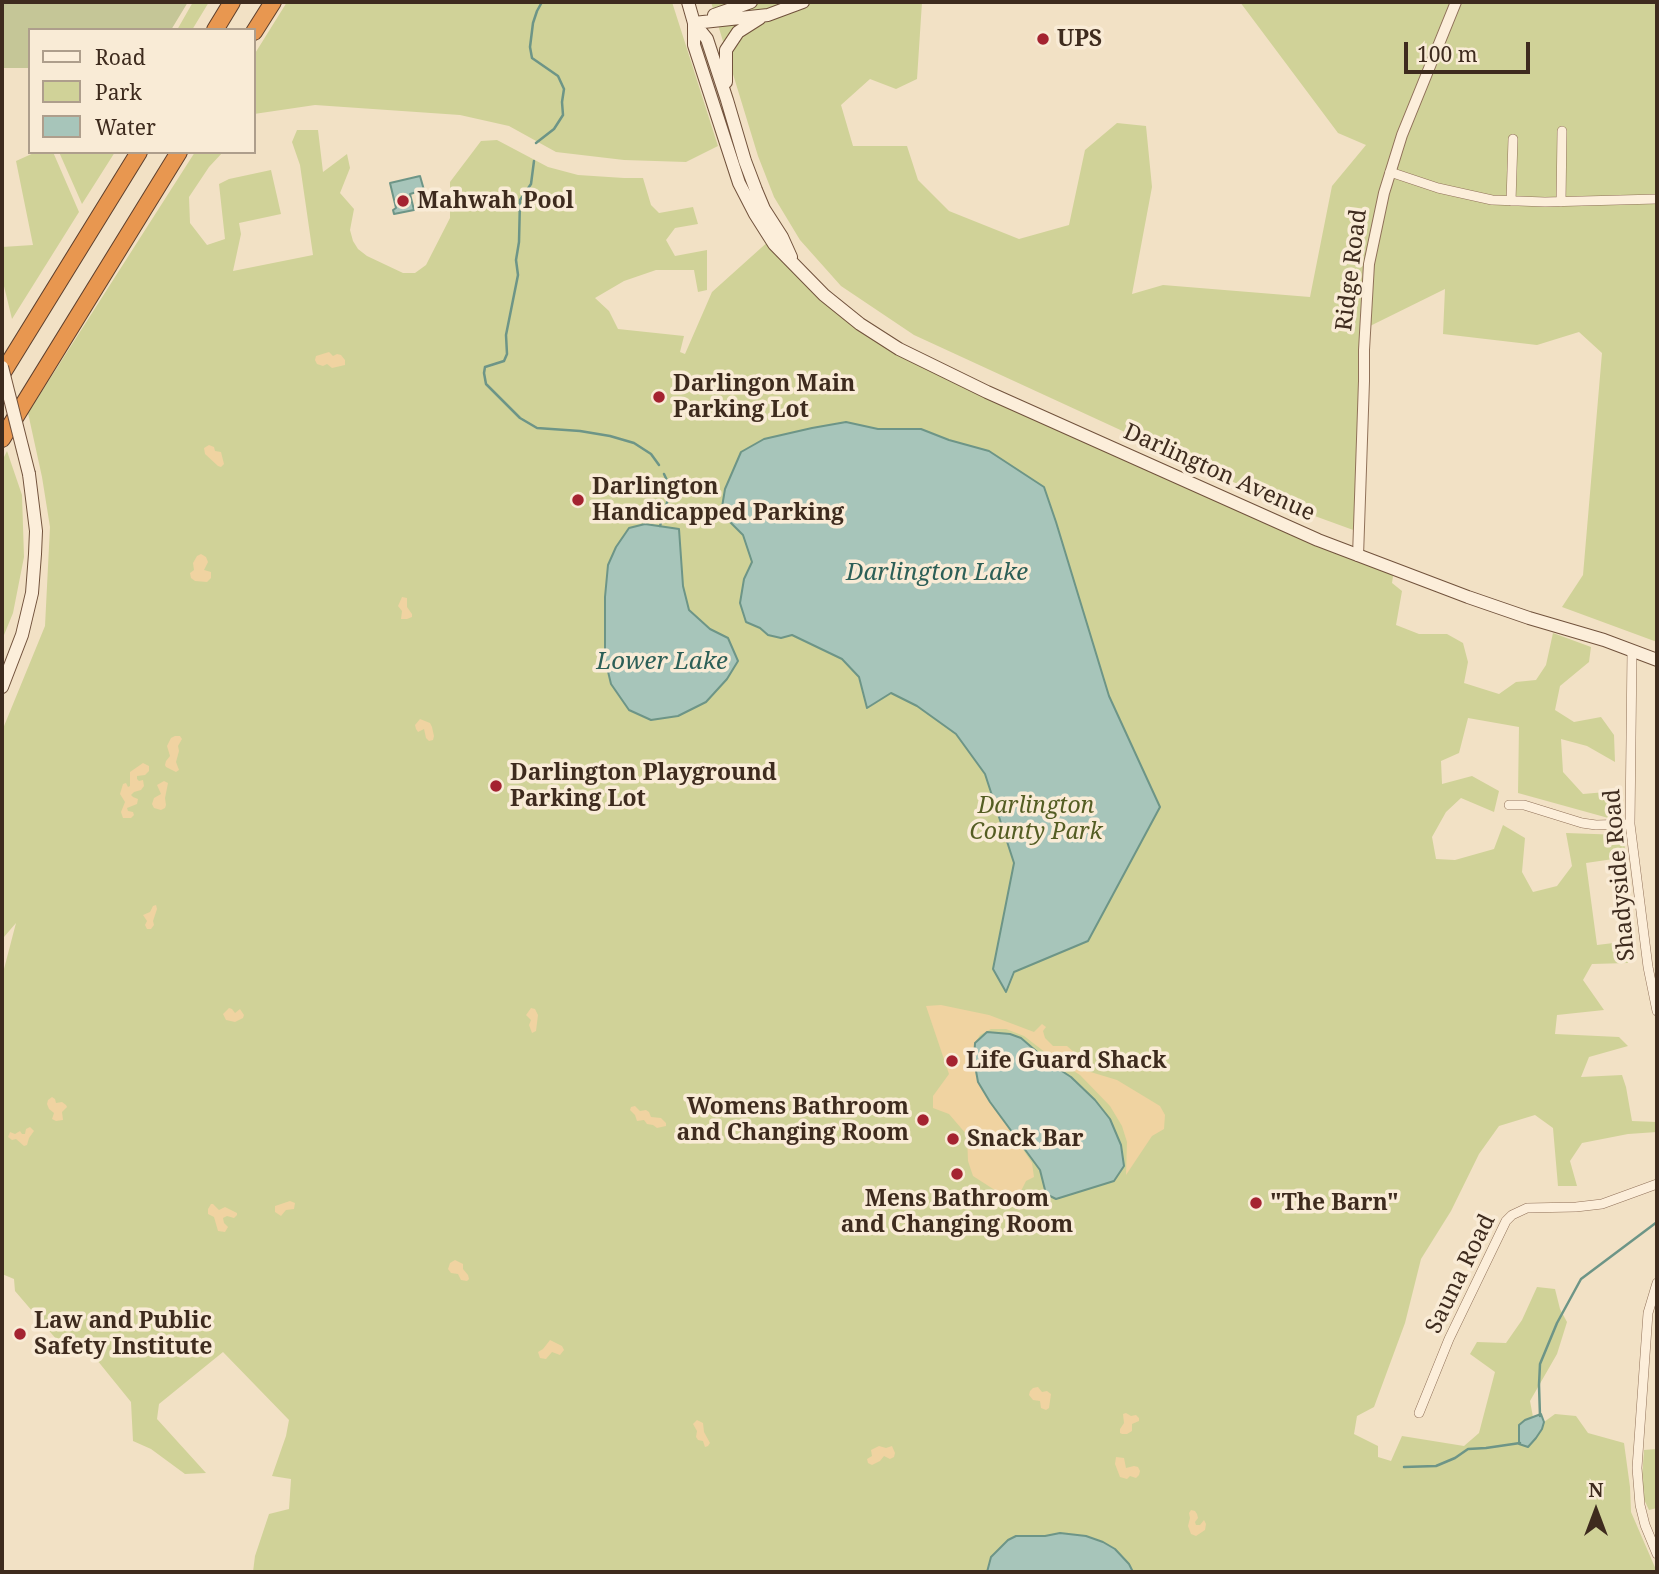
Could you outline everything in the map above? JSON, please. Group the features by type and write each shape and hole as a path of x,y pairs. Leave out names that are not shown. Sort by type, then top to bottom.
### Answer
{"highway":[{"path":"216,28 232,2"},
{"path":"256,29 273,2"},
{"path":"2,374 138,154"},
{"path":"2,439 178,154"}],"main road":[{"name":"Darlington Avenue","path":"688,2 694,23 694,45 739,183 774,244 837,306 860,324 899,349 1076,433 1267,518 1358,556 1529,618 1604,640 1657,660"},
{"path":"694,23 751,2"},
{"path":"727,100 726,50 738,32 768,15 803,2"},
{"path":"694,23 768,15"},
{"name":"Darlington Avenue","path":"694,23 706,38 755,190 795,265"},
{"path":"2,367 29,474 36,531 32,593 19,645 2,687"}],"street":[{"name":"Ridge Road","path":"1358,556 1369,264 1390,173 1402,135 1456,2"},
{"path":"1561,202 1562,131"},
{"path":"1511,201 1513,139"},
{"path":"1390,173 1462,194 1511,201 1657,199"},
{"name":"Shadyside Road","path":"1632,651 1630,824 1648,967 1657,1010"},
{"path":"1509,806 1524,805 1582,823 1630,824"},
{"name":"Sauna Road","path":"1419,1413 1449,1339 1506,1221 1512,1215 1527,1208 1602,1204 1657,1184"},
{"path":"1657,1283 1648,1313 1637,1468 1640,1505 1657,1554"}],"green space":[{"path":"2,2 188,2 172,28 28,28 28,68 2,68"},
{"path":"193,2 209,2 193,28 178,28"},
{"path":"287,2 672,2 718,146 686,162 624,160 556,152 509,126 460,115 315,105 256,114 256,52"},
{"path":"711,2 922,2 917,79 896,89 870,79 841,105 853,146 907,146 918,180 949,211 1019,239 1069,225 1085,150 1117,123 1146,126 1152,187 1132,294 1163,285 1310,297 1332,186 1366,145 1338,133 1240,2 1657,2 1657,642 1562,607 1583,575 1602,353 1579,332 1537,345 1443,334 1445,289 1368,327 1356,531 1279,503 914,335 841,286 800,240 774,197 758,156"},
{"name":"Darlington County Park","path":"297,130 318,130 323,172 347,154 350,168 340,193 354,209 350,230 353,241 367,256 403,273 415,273 426,265 450,218 450,182 481,141 497,140 548,167 578,175 643,178 651,205 659,213 693,207 698,224 675,228 666,240 675,256 707,250 707,290 698,292 694,270 656,270 624,281 595,298 609,311 618,329 684,336 680,352 685,354 712,292 771,239 879,338 1394,569 1392,583 1402,591 1396,625 1419,634 1447,634 1463,643 1468,662 1464,683 1499,694 1516,682 1536,680 1546,665 1553,633 1591,647 1589,662 1560,686 1555,710 1574,722 1601,717 1614,735 1615,762 1587,746 1561,739 1563,772 1583,794 1617,791 1612,819 1518,793 1519,727 1468,718 1459,753 1441,761 1442,784 1472,776 1499,791 1494,812 1461,798 1446,812 1432,837 1436,859 1455,860 1494,849 1503,825 1525,838 1522,872 1533,892 1557,886 1572,866 1566,833 1622,835 1627,857 1586,863 1597,945 1630,941 1628,963 1592,964 1583,980 1604,1010 1557,1015 1555,1034 1619,1037 1628,1046 1589,1057 1581,1077 1622,1075 1632,1121 1657,1122 1657,1132 1628,1134 1582,1143 1570,1161 1577,1186 1558,1186 1553,1128 1535,1115 1499,1126 1479,1154 1451,1211 1421,1259 1405,1323 1374,1407 1357,1416 1354,1434 1378,1446 1378,1457 1391,1461 1402,1436 1464,1446 1479,1433 1495,1372 1470,1354 1477,1342 1506,1343 1522,1320 1537,1287 1555,1289 1560,1309 1567,1322 1557,1354 1530,1401 1533,1417 1519,1425 1519,1444 1542,1429 1544,1422 1555,1414 1576,1416 1588,1433 1624,1443 1631,1512 1657,1572 253,1572 255,1556 269,1514 289,1509 291,1479 272,1476 289,1420 223,1352 159,1404 157,1419 206,1473 185,1474 151,1449 133,1441 131,1402 84,1344 57,1340 15,1291 14,1279 2,1274 2,973 16,923 4,937 2,948 2,731 45,626 50,527 28,413 194,154 221,154 189,197 190,223 207,245 225,239 219,184 229,179 271,170 281,214 239,223 241,234 233,271 313,255 300,165 292,142"},
{"path":"32,154 54,154 79,212 12,319 2,278 2,247 33,245 16,161"},
{"path":"60,154 114,154 82,204"},
{"path":"7,451 22,495 24,557 13,613 2,640 2,461"},
{"path":"1657,1449 1657,1508 1649,1510 1641,1493 1644,1450"}],"sand":[{"path":"329,352 333,356 341,355 345,365 332,368 327,364 317,364 316,356"},
{"path":"209,445 214,447 215,451 221,452 224,464 221,467 205,454 204,448"},
{"path":"201,554 208,562 204,570 211,572 211,578 207,582 191,578 193,563"},
{"path":"402,597 407,598 407,607 412,614 412,617 407,619 401,619 402,611 398,606"},
{"path":"420,719 430,723 433,740 426,738 424,729 418,732 416,729 415,725"},
{"path":"175,736 182,739 178,746 176,762 179,770 176,772 165,765 170,756 167,746"},
{"path":"143,763 149,766 149,771 145,775 137,776 137,779 143,780 144,786 131,795 138,799 137,804 127,808 134,815 131,818 123,818 121,812 125,802 120,794 123,784 130,786 130,772"},
{"path":"164,781 168,783 166,805 161,810 154,808 152,804 154,798 161,794 157,785"},
{"path":"156,905 154,925 147,929 147,921 143,915"},
{"path":"941,1005 989,1015 1034,1032 1042,1024 1046,1027 1043,1031 1045,1038 1053,1046 1067,1046 1083,1060 1084,1070 1117,1080 1160,1106 1165,1115 1164,1129 1152,1136 1126,1175 1127,1142 1122,1126 1110,1106 1080,1075 1024,1036 1006,1029 991,1029 980,1035 975,1043 978,1082 1032,1163 1034,1177 1026,1181 1015,1203 973,1176 968,1161 967,1135 949,1114 933,1108 933,1096 949,1074 926,1006"},
{"path":"229,1008 235,1013 240,1009 243,1018 235,1022 226,1020 223,1014"},
{"path":"531,1008 535,1009 538,1015 536,1031 532,1033 529,1025 531,1020 526,1015"},
{"path":"52,1097 56,1103 62,1102 67,1107 62,1112 63,1120 52,1119 54,1113 47,1104"},
{"path":"635,1106 640,1111 649,1112 651,1117 661,1118 666,1126 657,1128 644,1120 637,1121 630,1110"},
{"path":"30,1127 34,1131 27,1145 8,1137 10,1132 15,1134 20,1131 25,1134"},
{"path":"290,1201 295,1203 294,1209 286,1210 281,1216 275,1212 275,1206"},
{"path":"211,1204 219,1210 225,1207 237,1213 234,1218 223,1218 228,1227 225,1232 218,1231 214,1217 208,1214"},
{"path":"455,1260 463,1264 469,1279 467,1281 461,1280 458,1274 451,1273 448,1269 450,1263"},
{"path":"550,1340 564,1350 560,1355 552,1352 546,1359 540,1358 538,1352"},
{"path":"1038,1387 1042,1392 1051,1394 1049,1408 1046,1410 1041,1408 1040,1401 1033,1400 1029,1395 1033,1388"},
{"path":"1123,1414 1136,1415 1139,1421 1132,1424 1132,1431 1122,1434 1120,1429 1124,1423"},
{"path":"697,1420 703,1423 710,1443 708,1446 705,1447 703,1441 696,1437 697,1431 693,1424"},
{"path":"879,1446 892,1446 894,1457 890,1459 884,1456 872,1465 868,1463 867,1459 872,1456 871,1450"},
{"path":"1116,1457 1124,1458 1126,1468 1138,1467 1139,1475 1127,1479 1120,1477 1115,1464"},
{"path":"1191,1510 1197,1514 1196,1525 1200,1525 1204,1520 1206,1524 1205,1530 1196,1536 1191,1534 1188,1526"}],"water":[{"name":"Mahwah Pool","path":"420,176 424,190 410,194 414,210 394,214 393,210 396,208 390,183"},
{"name":"Darlington Lake","path":"846,422 878,429 921,429 989,451 1044,487 1109,696 1160,807 1088,941 1014,972 1006,992 993,969 1014,863 985,774 956,734 917,706 891,693 867,708 859,677 842,659 792,635 781,638 768,635 746,622 740,603 744,579 752,562 743,535 725,517 722,507 725,489 741,452 764,439"},
{"name":"Lower Lake","path":"645,524 679,529 683,586 689,610 710,629 728,638 738,661 727,679 706,702 678,716 651,720 629,710 611,684 605,659 608,565 629,528"},
{"path":"987,1032 1021,1038 1071,1077 1095,1100 1110,1119 1121,1145 1124,1166 1114,1181 1056,1199 1046,1194 1040,1170 978,1082 974,1060 975,1043"},
{"path":"1541,1414 1544,1422 1536,1438 1528,1447 1519,1444 1519,1425"},
{"path":"1060,1533 1086,1536 1103,1542 1115,1549 1133,1572 987,1572 991,1557 1008,1540 1016,1536"}],"waterway":[{"path":"536,143 554,129 563,115 564,89 558,76 532,58 530,47 533,23 542,2"},
{"path":"534,161 531,184 520,200 516,260 518,275 506,335 507,354 504,361 485,367 486,384 520,418 537,428 580,431 634,443 651,454 659,465"},
{"path":"660,526 671,489 664,474"},
{"path":"1540,1416 1540,1364 1557,1323 1581,1279 1657,1222"},
{"path":"1404,1467 1436,1466 1468,1449 1520,1443"}],"place":[{"name":"UPS","path":"1043,39"},
{"name":"Mahwah Pool","path":"403,201"},
{"name":"Darlingon Main Parking Lot","path":"659,397"},
{"name":"Darlington Handicapped Parking","path":"578,500"},
{"name":"Darlington Playground Parking Lot","path":"496,786"},
{"name":"Life Guard Shack","path":"952,1061"},
{"name":"Womens Bathroom and Changing Room","path":"923,1120"},
{"name":"Snack Bar","path":"953,1139"},
{"name":"Mens Bathroom and Changing Room","path":"957,1174"},
{"name":"\"The Barn\"","path":"1256,1203"},
{"name":"Law and Public Safety Institute","path":"20,1334"}]}
